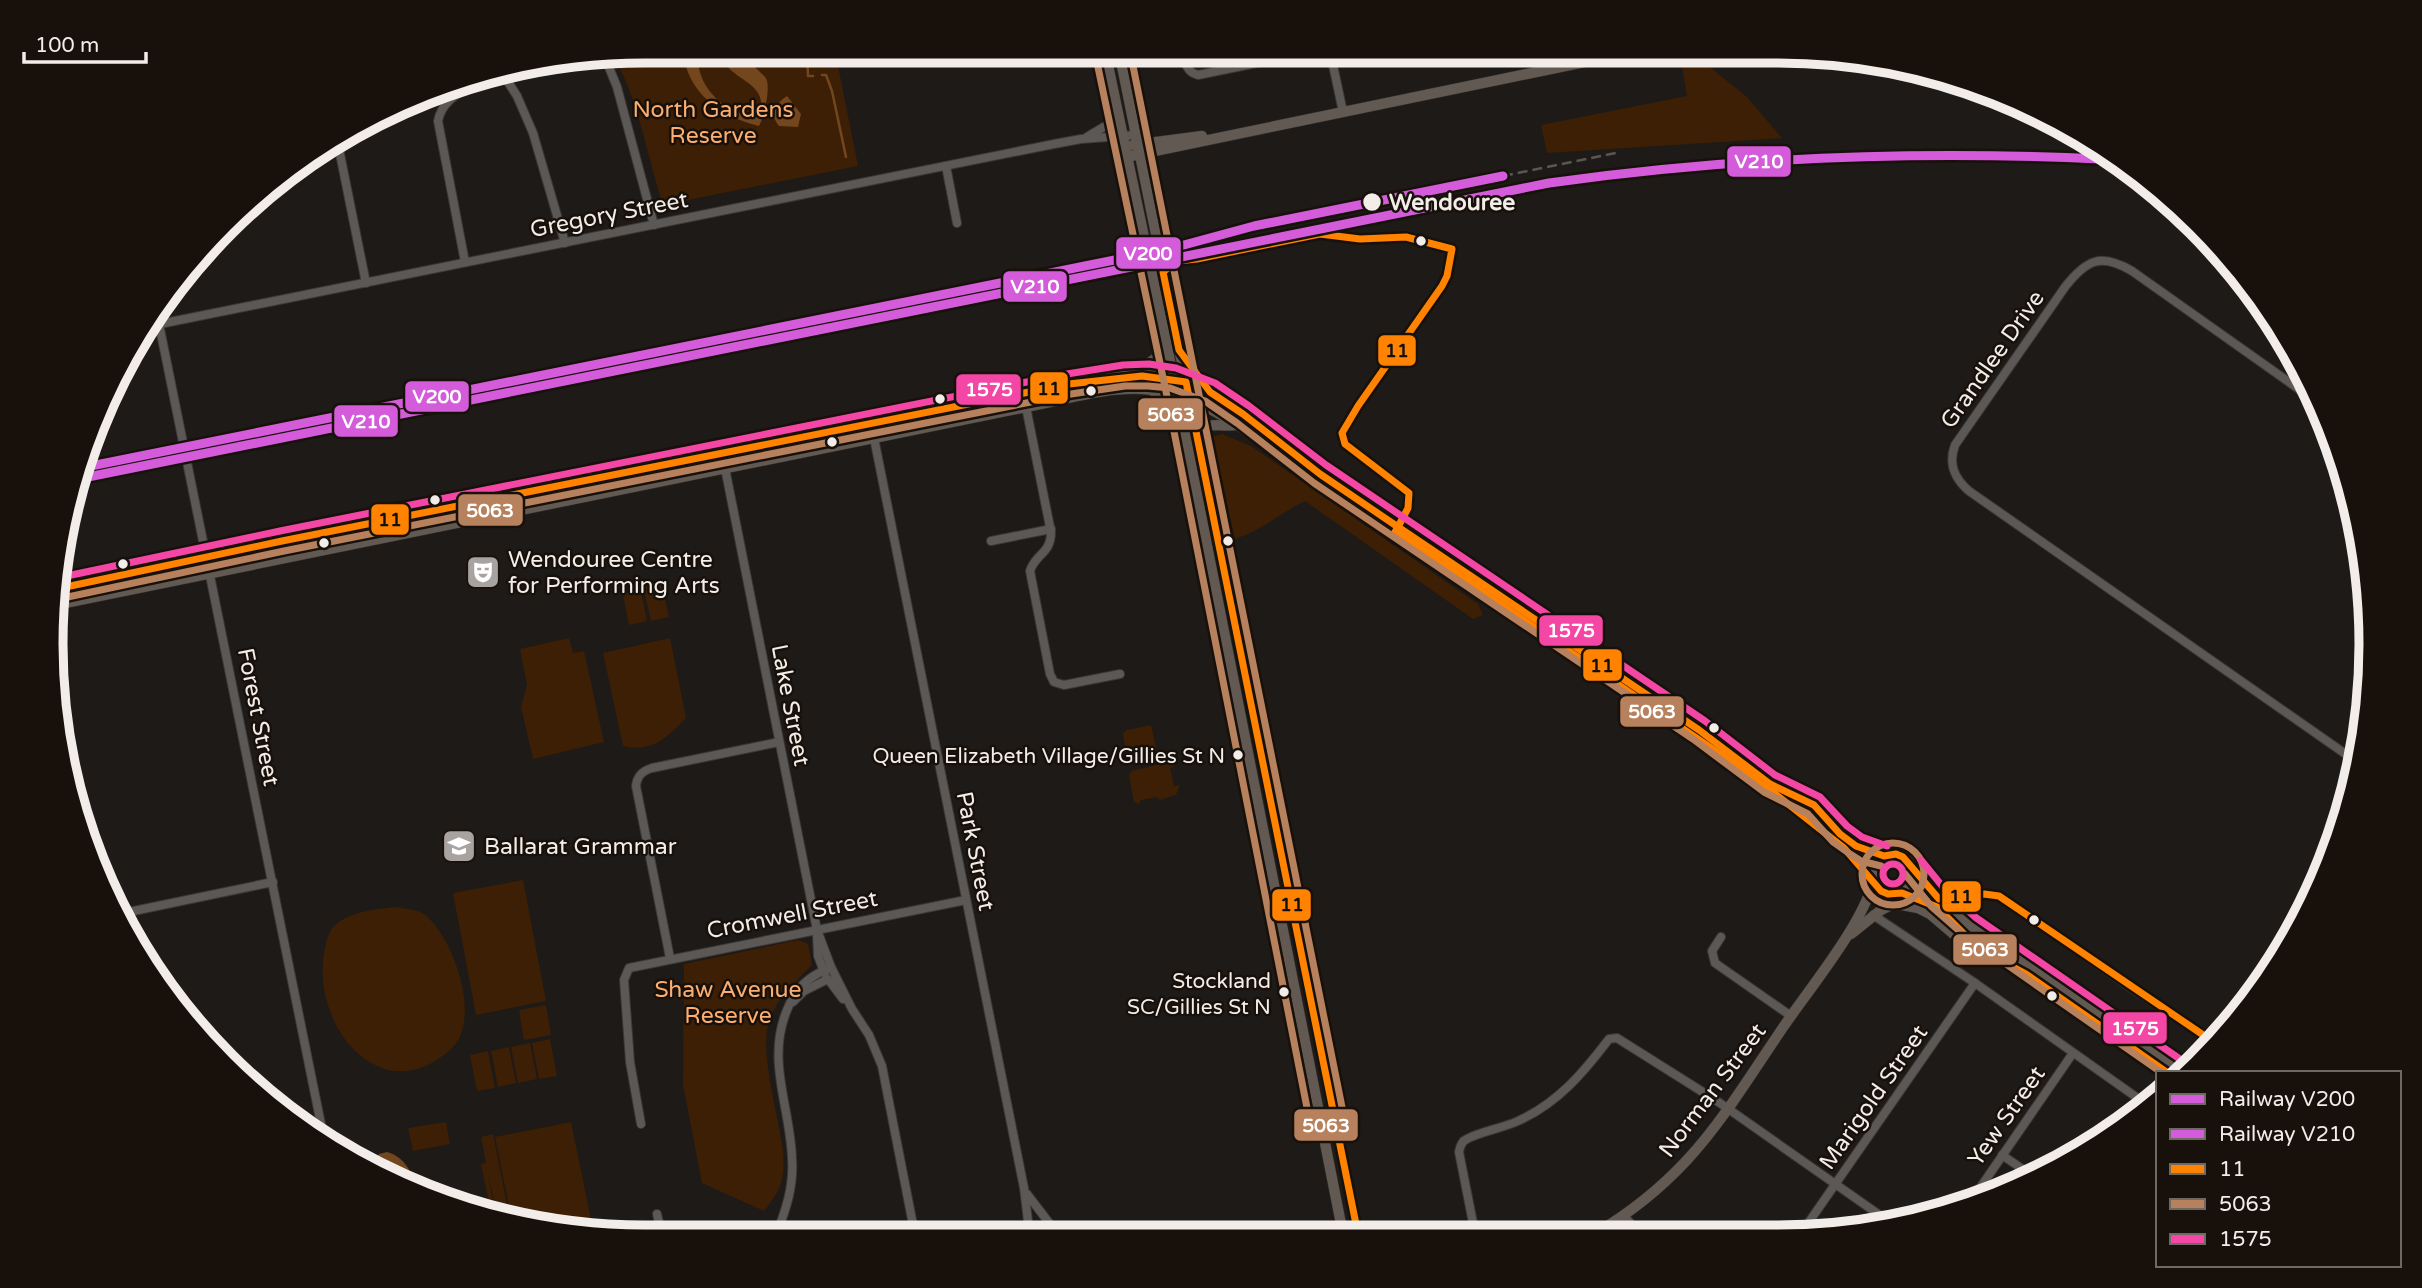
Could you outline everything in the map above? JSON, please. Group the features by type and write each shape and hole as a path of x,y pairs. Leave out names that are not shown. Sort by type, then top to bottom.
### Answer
{"main road":[{"path":"1107,63 1177,395 1341,1225"},
{"path":"1121,63 1355,1225"},
{"path":"1124,147 1141,155 1580,63"},
{"path":"1124,147 1137,139 1251,131"},
{"path":"1134,374 1156,358 1165,338"},
{"path":"1179,350 1210,392"},
{"path":"66,587 1024,394 1134,374 1173,379 1210,392 1243,414 1397,529 1755,778 1834,839 1886,894 1900,893 1937,907 1978,948"},
{"path":"64,603 1026,407 1128,390 1152,390 1190,400 1236,425 1397,529"},
{"path":"1152,390 1169,407 1183,429"},
{"path":"1024,394 1026,407"},
{"path":"909,416 912,430"},
{"path":"1196,429 1213,424 1236,425"},
{"path":"362,526 365,541"},
{"path":"1526,617 1699,730 1770,784 1814,805 1840,834 1856,846 1884,856 1900,855 1939,899 1989,939 2175,1068"},
{"path":"1265,845 1279,843"},
{"path":"1873,881 1874,866 1884,856"},
{"path":"1900,893 1913,879 1913,867"},
{"name":"Norman Street","path":"1609,1225 1663,1185 1687,1160 1727,1108 1838,948 1866,903 1873,881"},
{"name":"Norman Street","path":"1838,948 1900,893"},
{"path":"1877,912 1896,904 1918,908 1939,921 1965,943 2008,962 2165,1071"},
{"path":"1319,1116 1333,1114"}],"street":[{"path":"1186,63 1191,73 1198,75 1257,63"},
{"path":"1333,63 1342,112"},
{"path":"607,64 617,88 654,225"},
{"path":"507,80 533,133 562,243"},
{"path":"460,93 447,102 438,118 466,262"},
{"name":"Gregory Street","path":"160,325 1081,139 1097,131 1117,115"},
{"name":"Gregory Street","path":"1081,139 1124,147"},
{"path":"339,150 366,283"},
{"path":"946,166 957,223"},
{"name":"Grandlee Drive","path":"2301,390 2132,271 2117,262 2097,260 2076,273 2065,287 1955,445 1951,465 1959,481 1969,491 2348,756"},
{"name":"Forest Street","path":"160,325 322,1127"},
{"path":"1026,407 1051,529 1049,545 1044,554 1033,562 1030,571 1050,676 1064,685 1120,674"},
{"name":"Park Street","path":"874,438 1024,1188 1027,1225"},
{"path":"715,457 725,468"},
{"name":"Lake Street","path":"725,468 817,929 827,969 869,1035 882,1066 913,1225"},
{"path":"711,471 728,489"},
{"path":"991,541 1051,529"},
{"path":"670,958 636,786 639,776 652,768 779,742"},
{"path":"129,912 273,883"},
{"path":"1939,899 1999,895 2206,1037"},
{"name":"Cromwell Street","path":"641,1124 630,1062 624,983 626,971 635,965 966,900"},
{"path":"1877,912 2139,1099"},
{"path":"1721,937 1712,951 1714,963 1791,1016"},
{"path":"780,1225 792,1183 790,1129 777,1052 780,1027 796,990 827,969"},
{"path":"787,1010 804,991 832,978"},
{"name":"Marigold Street","path":"1807,1224 1975,983"},
{"path":"1473,1225 1458,1152 1460,1145 1466,1139 1499,1129 1534,1113 1567,1090 1609,1040 1617,1038 1727,1108 1880,1216"},
{"name":"Yew Street","path":"1979,1189 2073,1053"},
{"path":"2002,1155 2024,1170"},
{"name":"Park Street","path":"1024,1188 1050,1225"},
{"path":"657,1214 660,1225"},
{"path":"1624,1216 1632,1225"}],"green space":[{"name":"North Gardens Reserve","path":"852,63 838,66 858,166 663,205 635,106 617,64"},
{"path":"1681,63 1705,63 1747,97 1782,138 1547,153 1541,125 1687,96"},
{"path":"1222,434 1251,446 1478,604 1483,615 1473,619 1305,501 1235,539 1212,437"},
{"path":"661,582 669,617 651,621 643,586"},
{"path":"640,587 647,621 629,625 622,590"},
{"path":"569,638 573,653 584,651 604,742 533,759 521,707 527,685 520,649"},
{"path":"670,638 686,718 659,742 634,748 623,746 603,653"},
{"path":"1151,725 1158,756 1129,760 1123,733"},
{"path":"1168,762 1175,766 1170,768 1174,786 1180,785 1176,795 1160,800 1157,797 1141,800 1139,804 1134,802 1129,776 1131,771"},
{"path":"523,880 546,1001 476,1015 453,893"},
{"path":"398,907 424,914 435,925 454,959 464,999 461,1035 452,1048 427,1065 403,1071 381,1067 361,1056 344,1037 331,1015 324,989 323,962 329,935 339,922 364,912"},
{"name":"Shaw Avenue Reserve","path":"798,940 808,944 812,965 777,1005 769,1021 767,1034 768,1067 784,1163 780,1187 764,1211 702,1183 683,1085 684,964"},
{"path":"546,1005 551,1035 524,1040 519,1010"},
{"path":"550,1039 557,1076 539,1079 532,1043"},
{"path":"530,1043 537,1079 518,1083 511,1047"},
{"path":"509,1047 516,1083 498,1087 491,1051"},
{"path":"488,1051 495,1088 477,1091 470,1055"},
{"path":"446,1122 450,1144 413,1151 408,1128"},
{"path":"571,1122 592,1222 510,1209 495,1137"},
{"path":"493,1134 508,1208 495,1205 488,1174 494,1205 489,1204 481,1164 486,1163 481,1137"}],"shaded area":[{"path":"685,63 698,63 706,86 714,97 736,111 747,114 759,113 760,96 726,64 751,63 765,77 768,86 767,101 759,126 731,116 708,101 691,79"},
{"path":"787,96 801,114 798,127 779,126 774,117 779,102"},
{"path":"387,1152 398,1157 412,1176 376,1159 379,1154"}],"waterway":[{"path":"807,63 808,76 813,76"},
{"path":"822,75 826,75 832,91 846,157"}],"railway":[{"path":"1503,176 1616,153"}],"rail line":[{"name":"V210","path":"88,477 1549,183 1687,167 1824,158 1961,155 2098,159"},
{"name":"V200","path":"91,466 1169,249 1254,226 1503,176"}],"transit line":[{"name":"5063","path":"1097,63 1169,406 1309,1118 1316,1126 1335,1124 1342,1120 1343,1112 1132,63"},
{"name":"11","path":"1320,234 1360,239 1406,237 1452,249 1447,276 1442,286 1342,433 1345,444 1409,493 1408,508 1398,527 1320,474 1210,392 1179,350 1163,272 1177,261 1320,234"},
{"name":"1575","path":"67,576 1067,374 1123,365 1149,364 1176,368 1215,383 1326,465 1705,721 1775,775 1820,797 1847,826 1862,837 1887,846"},
{"name":"11","path":"66,587 282,541 1069,384 1142,376 1186,382 1356,1225"},
{"name":"5063","path":"65,598 284,551 1071,394 1125,386 1170,388 1205,401 1314,483 1693,739 1764,792 1808,814 1833,842 1850,854 1861,861 1881,866"},
{"name":"11","path":"1398,527 1699,730 1770,784 1814,805 1840,834 1856,846 1884,856 1896,854 1903,857 1939,899 1984,894 1999,896 2206,1037"},
{"name":"11","path":"1398,527 1395,532 1755,778 1844,848 1881,891 1888,894 1902,893 1937,907 1978,948 2026,974 2165,1071"},
{"name":"5063","path":"1893,843 1905,845 1915,852 1922,862 1924,874 1922,886 1915,896 1905,903 1893,905 1881,903 1871,896 1864,886 1862,874 1864,862 1871,852 1881,845 1893,843"},
{"name":"1575","path":"1921,860 1947,892 1975,917 2183,1061"},
{"name":"1575","path":"1893,864 1900,867 1903,874 1900,881 1893,884 1886,881 1883,874 1886,867 1893,864"},
{"name":"5063","path":"1905,874 1931,906 1963,934 2159,1071"}],"place":[{"name":"Wendouree","path":"1372,202"},
{"name":"Wendouree Centre for Performing Arts","path":"483,572"},
{"name":"Queen Elizabeth Village/Gillies St N","path":"1238,755"},
{"name":"Ballarat Grammar","path":"459,846"},
{"name":"Stockland SC/Gillies St N","path":"1284,992"}]}
